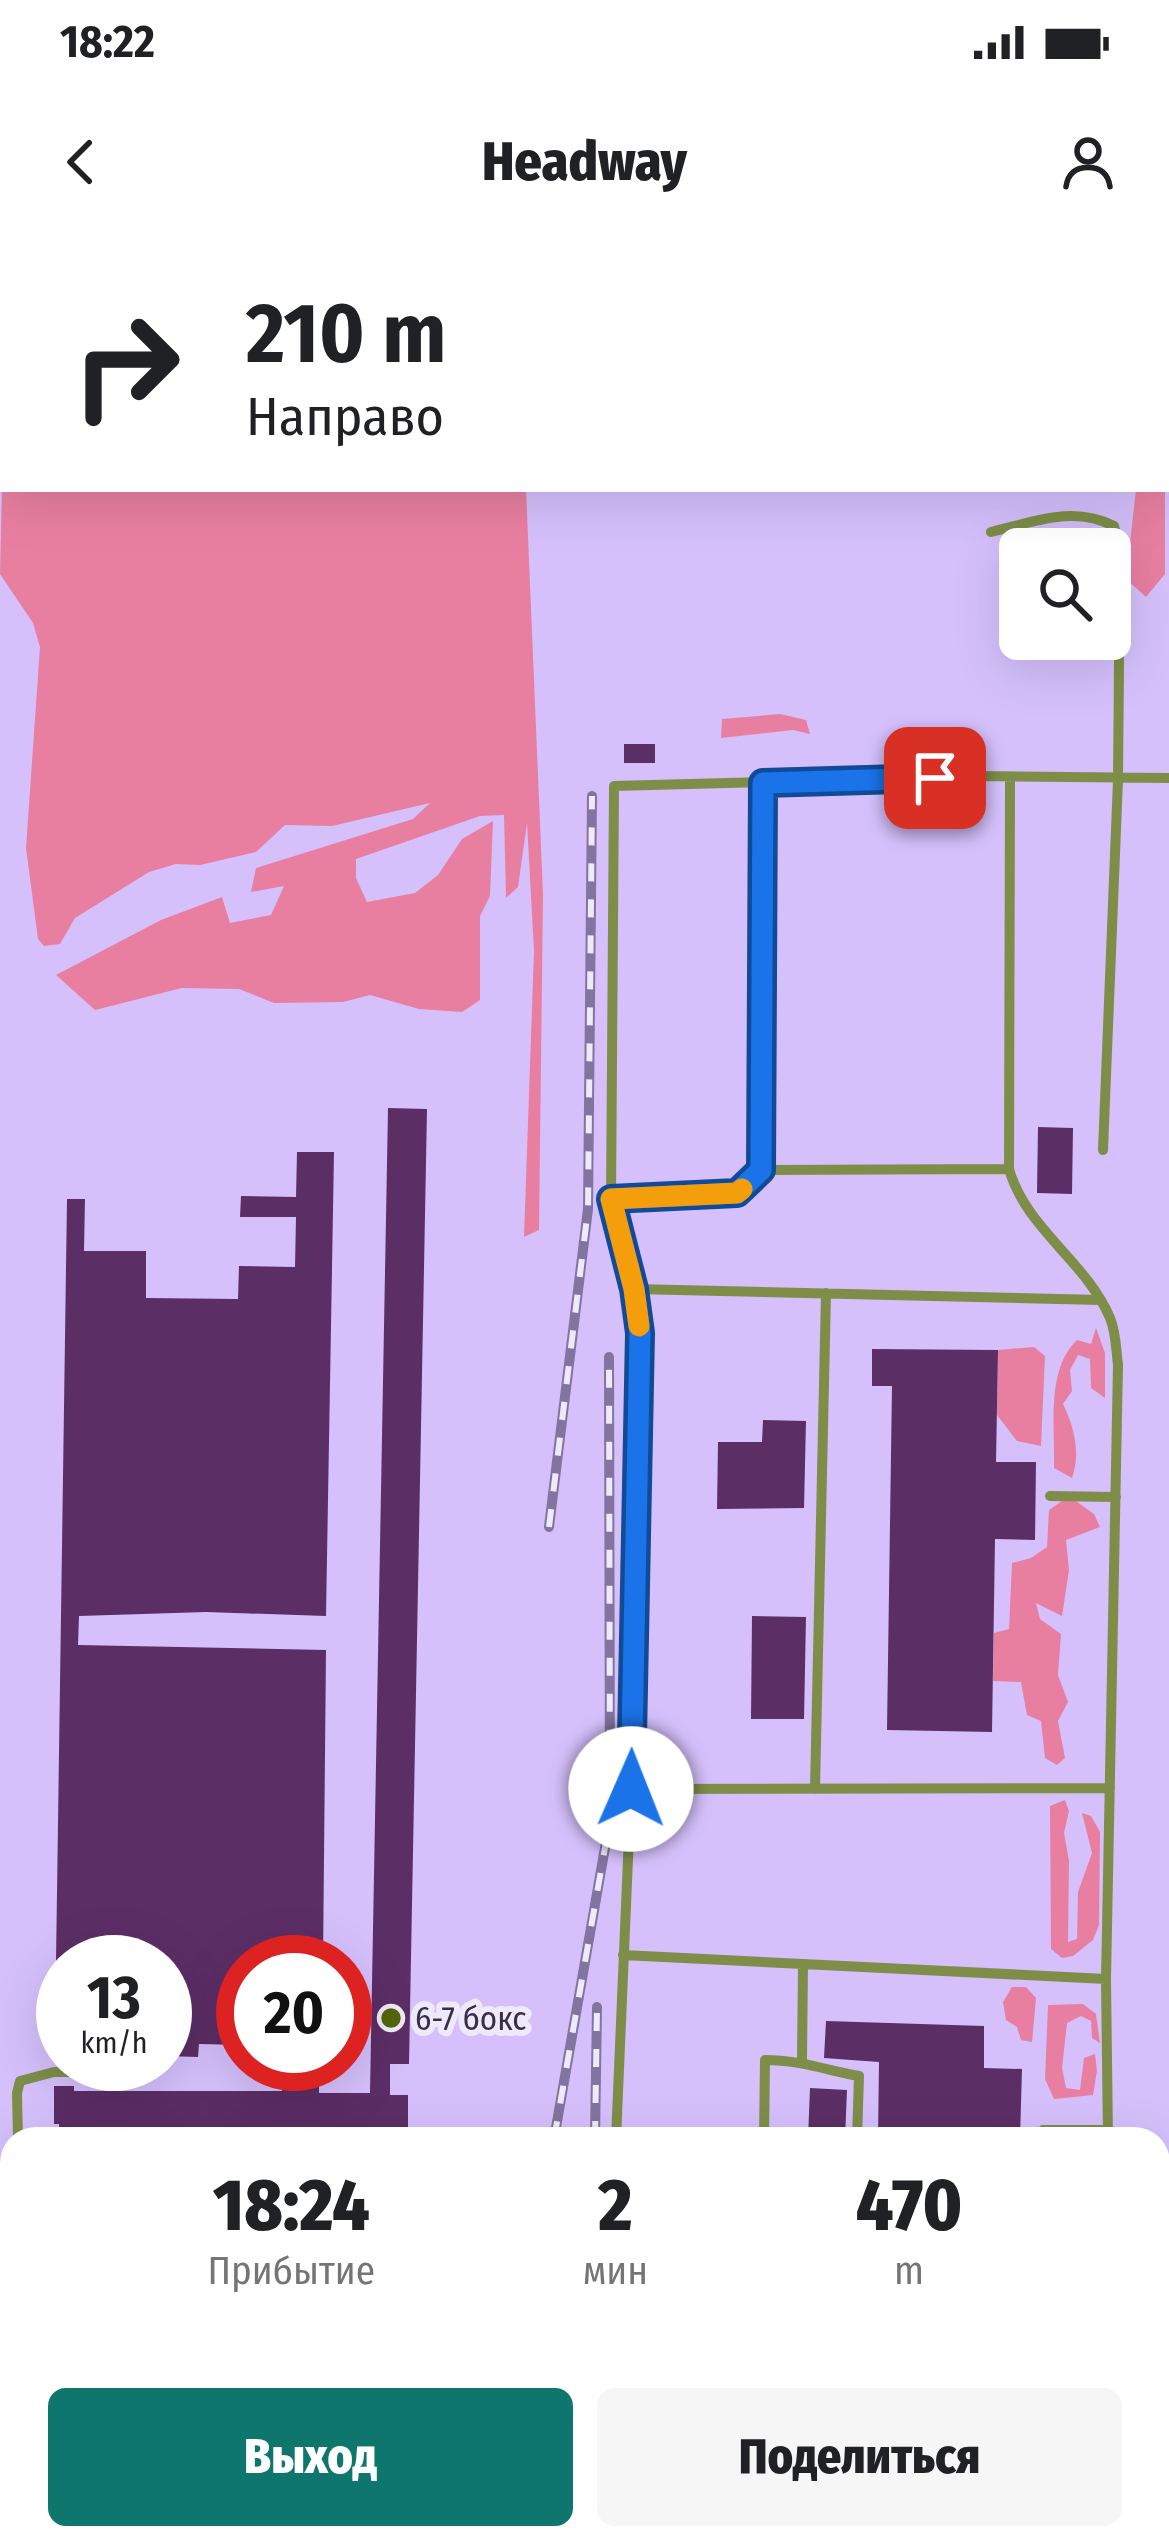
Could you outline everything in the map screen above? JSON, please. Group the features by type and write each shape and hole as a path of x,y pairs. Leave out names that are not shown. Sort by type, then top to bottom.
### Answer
{"lane":[{"path":"991,532 1071,514 1094,516 1114,526 1120,548 1118,780 1103,1150"},
{"path":"1010,777 1009,1169 1016,1196 1101,1300 1113,1323 1118,1365 1106,1979 1108,2127"},
{"path":"616,2127 631,1789 640,1333 611,1199 614,786 1169,778"},
{"path":"761,1170 763,783"},
{"path":"611,1199 737,1193 761,1170 1009,1169"},
{"path":"634,1289 1101,1300"},
{"path":"815,1789 826,1293"},
{"path":"1051,1496 1116,1497"},
{"path":"631,1789 1110,1788"},
{"path":"623,1955 1106,1979"},
{"path":"802,1964 802,2060"},
{"path":"764,2127 766,2060 802,2060 816,2068 860,2076 858,2127"},
{"path":"17,2127 20,2081 36,2077"}],"shaded area":[{"path":"2,492 526,492 543,894 539,1230 524,1237 534,951 527,823 518,887 506,898 504,815 480,816 356,859 356,878 367,902 415,893 438,875 462,839 493,821 490,896 480,916 480,1000 462,1012 419,1009 370,995 343,1002 274,1003 239,989 182,988 95,1010 56,975 161,920 222,897 230,923 271,915 284,886 251,892 256,868 413,819 430,803 332,826 285,825 256,852 149,872 75,918 60,944 44,946 38,939 26,848 40,647 33,623 0,574"},
{"path":"1136,492 1165,492 1165,574 1146,597 1131,584"},
{"path":"780,714 806,720 810,734 793,730 721,738 722,719"},
{"path":"1096,1328 1105,1353 1105,1398 1091,1388 1090,1359 1078,1355 1070,1370 1072,1391 1063,1404 1075,1440 1072,1478 1054,1468 1056,1383 1067,1352 1077,1340 1091,1344"},
{"path":"1034,1347 1045,1356 1041,1446 1017,1441 997,1415 998,1350"},
{"path":"1069,1496 1094,1514 1100,1527 1066,1540 1069,1570 1062,1616 1036,1603 1040,1619 1061,1634 1058,1675 1068,1702 1058,1721 1065,1758 1057,1765 1045,1758 1041,1721 1027,1715 1021,1682 993,1681 994,1633 1009,1629 1012,1563 1047,1547 1049,1510"},
{"path":"1065,1800 1069,1811 1064,1833 1069,1861 1068,1942 1077,1939 1078,1892 1092,1853 1082,1813 1091,1816 1100,1832 1099,1925 1093,1940 1073,1956 1062,1958 1051,1949 1050,1806"},
{"path":"1012,1987 1026,1987 1036,1998 1032,2042 1021,2040 1017,2027 1006,2020 1003,2002"},
{"path":"1083,2004 1096,2014 1100,2043 1092,2038 1091,2021 1081,2016 1067,2023 1062,2068 1066,2088 1080,2090 1084,2058 1095,2054 1093,2095 1054,2099 1045,2079 1048,2005"}],"building":[{"path":"624,744 655,744 655,763 624,763"},
{"path":"388,1108 427,1109 409,2064 390,2064 390,2095 408,2095 408,2127 54,2124 54,2091 372,2091"},
{"path":"1038,1127 1073,1128 1072,1194 1037,1193"},
{"path":"297,1152 334,1152 326,1616 206,1612 79,1616 78,1645 326,1650 323,1935 216,1935 216,2044 199,2044 198,2057 192,2057 192,1935 56,1935 67,1199 85,1199 84,1251 146,1251 146,1298 238,1299 239,1266 295,1267 296,1217 240,1217 241,1196 296,1197"},
{"path":"872,1349 998,1350 996,1462 1036,1462 1035,1540 995,1539 992,1732 887,1730 892,1386 872,1386"},
{"path":"763,1420 806,1421 804,1508 717,1509 718,1442 762,1442"},
{"path":"752,1616 806,1617 804,1719 751,1719"},
{"path":"826,2021 984,2026 984,2068 1022,2069 1020,2127 878,2127 879,2062 824,2058"},
{"path":"810,2088 847,2090 845,2127 808,2127"}],"railway":[{"path":"549,1527 588,1209 592,796"},
{"path":"556,2127 610,1819 609,1357"},
{"path":"595,2127 597,2007"}],"slow traffic":[{"path":"639,1326 611,1199 737,1193 742,1189"}],"place":[{"name":"6-7 бокс","path":"391,2018"}],"route":[{"path":"631,1789 640,1333 611,1199 737,1193 761,1170 763,783 935,778"}]}
